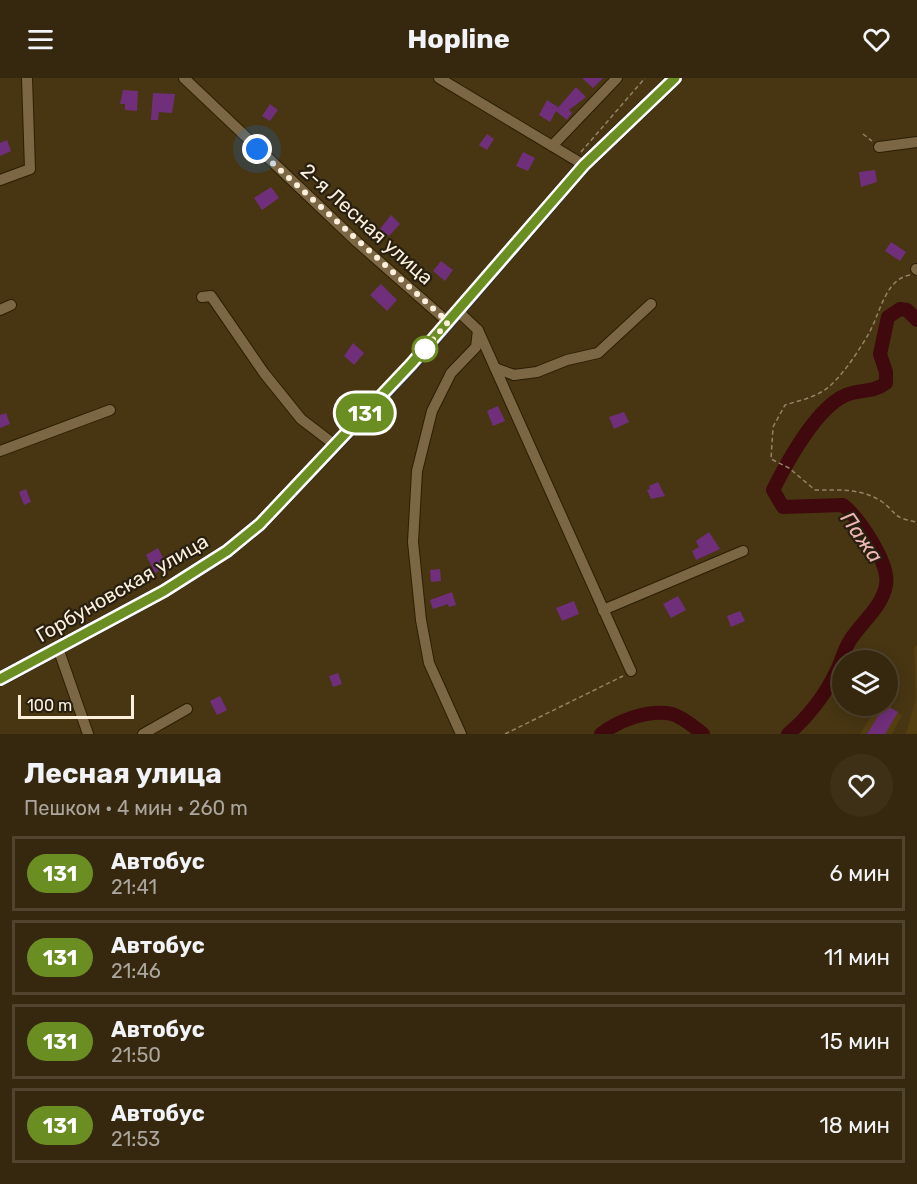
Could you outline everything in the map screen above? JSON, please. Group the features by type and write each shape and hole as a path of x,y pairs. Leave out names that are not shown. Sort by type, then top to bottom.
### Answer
{"main road":[{"name":"Горбуновская улица","path":"0,679 164,591 227,551 260,524 458,311 579,162 675,78"}],"street":[{"path":"0,180 30,169 27,78"},
{"name":"2-я Лесная улица","path":"184,78 357,242 448,322"},
{"path":"439,78 579,162"},
{"path":"552,146 617,78"},
{"path":"879,147 917,142"},
{"path":"202,297 211,296 264,373 301,419 335,445"},
{"path":"495,368 514,375 537,372 567,360 598,353 651,304"},
{"path":"0,310 11,305"},
{"path":"458,311 478,330 631,671"},
{"path":"461,734 429,663 421,620 413,542 417,471 432,411 451,373 476,347 478,330"},
{"path":"0,451 110,410"},
{"path":"603,610 742,551"},
{"path":"58,648 88,734"},
{"path":"143,734 187,709"}],"path":[{"path":"579,162 645,78"},
{"path":"863,134 879,147"},
{"path":"916,271 903,276 890,289 870,333 833,384 820,394 785,405 773,427 771,459 789,468 815,490 852,489 881,501 898,519 917,522"},
{"path":"505,734 631,671"}],"shaded area":[{"path":"917,646 917,734 906,734 916,699 914,647"},
{"path":"898,712 902,715 892,734 860,734 871,716 898,716"}],"building":[{"path":"582,78 603,78 593,88"},
{"path":"576,87 586,97 569,110 572,113 567,120 556,111 550,122 539,115 547,100 558,107 556,110"},
{"path":"123,90 138,91 137,111 125,110 125,104 120,104"},
{"path":"153,93 175,94 172,113 159,112 158,120 151,120"},
{"path":"270,104 278,110 270,121 262,116"},
{"path":"487,134 494,139 487,150 479,145"},
{"path":"7,140 11,151 0,156 0,143"},
{"path":"523,152 535,158 528,171 516,166"},
{"path":"875,170 877,182 861,187 859,172"},
{"path":"271,187 279,198 262,210 254,198"},
{"path":"391,215 400,224 389,236 380,229"},
{"path":"891,242 906,252 900,261 885,251"},
{"path":"441,261 453,270 445,281 433,271"},
{"path":"381,284 397,300 387,311 370,295"},
{"path":"353,343 364,353 354,365 344,356"},
{"path":"498,406 505,421 493,426 487,411"},
{"path":"624,412 629,422 614,429 609,417"},
{"path":"6,413 10,424 0,428 0,415"},
{"path":"658,482 665,496 651,499 647,490 650,489 649,486"},
{"path":"26,489 31,502 24,505 19,492"},
{"path":"709,532 720,549 696,560 692,551 699,547 696,541"},
{"path":"158,548 163,558 172,554 176,562 155,573 146,555"},
{"path":"440,569 441,581 431,582 430,570"},
{"path":"452,592 456,605 449,607 448,604 433,609 430,600"},
{"path":"678,596 686,610 671,618 663,604"},
{"path":"574,601 579,614 562,621 556,608"},
{"path":"740,611 745,621 731,627 727,616"},
{"path":"338,673 342,684 333,687 329,676"},
{"path":"220,696 227,710 217,715 210,701"},
{"path":"878,716 896,716 885,734 867,734"}],"waterway":[{"name":"Пажа","path":"788,734 809,713 827,689 849,642 880,601 886,585 886,576 872,542 850,511 843,505 783,507 773,490 804,436 824,411 846,395 876,388 886,383 886,372 880,354 888,317 900,309 907,310 917,320"},
{"name":"Пажа","path":"601,734 616,724 644,714 654,713 680,717 703,734"}],"bus line":[{"name":"131","path":"0,679 164,591 227,551 260,524 411,364 584,165 675,78"}],"route":[{"path":"257,149 448,322 425,349"}]}
